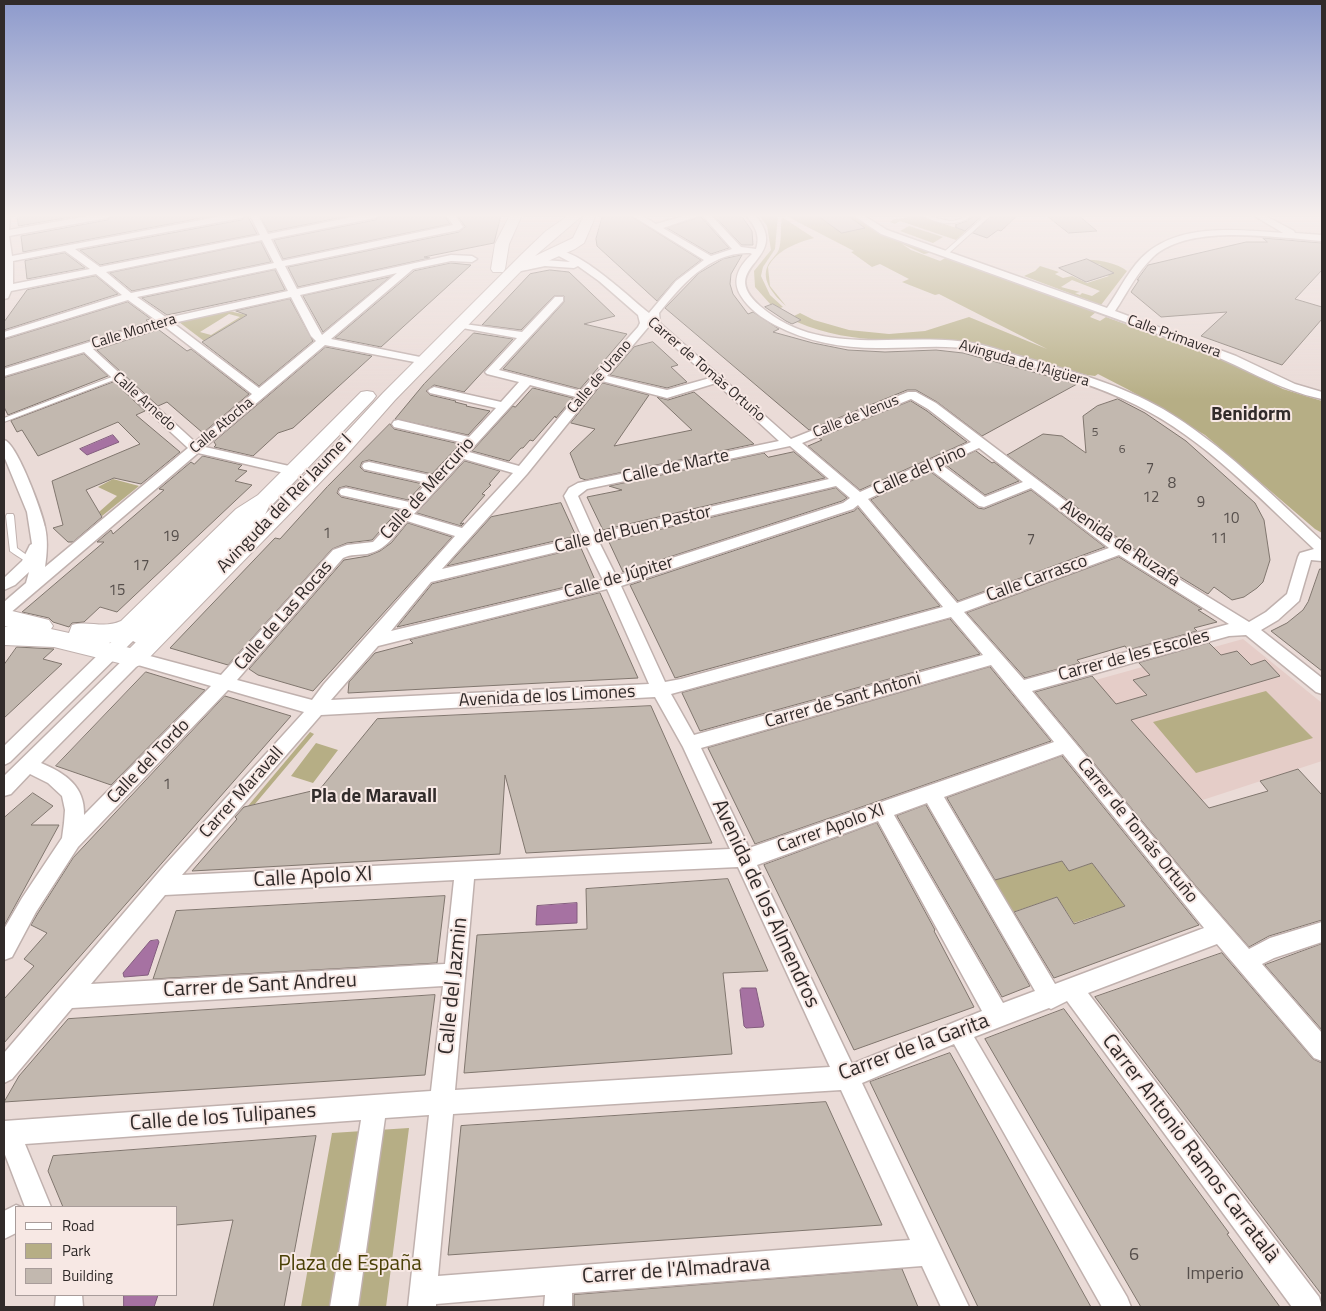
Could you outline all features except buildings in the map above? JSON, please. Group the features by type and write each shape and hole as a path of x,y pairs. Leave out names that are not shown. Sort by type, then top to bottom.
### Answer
{"main road":[{"name":"Avinguda del Rei Jaume I","path":"119,648 118,633 129,627 243,514 265,500 292,471 491,276"},
{"name":"Avinguda del Rei Jaume I","path":"119,648 336,454 366,419 510,276"},
{"path":"5,618 31,635 119,648"}],"street":[{"path":"7,276 6,292 76,276"},
{"path":"105,276 260,395"},
{"path":"4,335 129,296 222,276"},
{"path":"286,276 316,336 323,341 425,361"},
{"name":"Calle Montera","path":"4,374 166,322 367,276"},
{"name":"Calle Atocha","path":"5,618 34,584 399,276"},
{"name":"Carrer de Tomàs Ortuño","path":"601,276 790,443 859,498 955,609"},
{"path":"655,324 654,313 661,303 688,276"},
{"name":"Avinguda de l'Aigüera","path":"742,276 740,283 747,298 758,310 780,324 816,337 839,342 886,345 929,342 976,348 1054,370 1138,400 1173,421 1218,455 1322,549"},
{"name":"Calle Primavera","path":"1010,276 1232,358 1291,386 1322,396"},
{"path":"1109,312 1133,276"},
{"path":"623,297 644,305 661,303"},
{"path":"559,299 492,372 584,395"},
{"path":"636,334 645,323 643,314"},
{"path":"461,325 525,336"},
{"path":"636,334 653,329 667,334"},
{"name":"Calle de Urano","path":"522,471 636,334"},
{"name":"Calle Arnedo","path":"85,348 195,448 292,471"},
{"path":"599,377 667,394 718,379"},
{"name":"Calle de Mercurio","path":"344,551 373,548 526,382"},
{"path":"434,391 503,406"},
{"name":"Calle de Venus","path":"790,443 902,398 912,395 920,398"},
{"name":"Avenida de Ruzafa","path":"920,398 1120,549 1249,629 1322,687"},
{"path":"398,424 472,441"},
{"name":"Calle de Marte","path":"573,503 571,496 574,491 582,486 790,443"},
{"path":"4,444 35,510 39,526 35,561 38,573 34,584"},
{"name":"Calle del pino","path":"859,498 980,444"},
{"path":"460,454 522,471"},
{"path":"933,465 984,503 1032,483"},
{"path":"369,466 436,481"},
{"name":"Carrer Maravall","path":"4,1071 160,886 316,708 330,689 522,471"},
{"name":"Calle del Buen Pastor","path":"427,578 839,481"},
{"path":"346,492 408,511 465,534"},
{"name":"Calle de Júpiter","path":"373,641 612,583 848,506 859,498"},
{"path":"119,648 135,649 139,639 154,620 258,516 265,500"},
{"name":"Avenida de los Almendros","path":"573,503 612,583 660,690 690,744 954,1307"},
{"name":"Calle Carrasco","path":"955,609 1120,549"},
{"name":"Calle de Las Rocas","path":"225,682 338,554 344,551"},
{"path":"1249,629 1272,616 1294,597 1305,557 1315,554 1322,556"},
{"path":"4,585 35,561"},
{"name":"Avenida de los Limones","path":"119,648 225,682 316,708 660,690 936,616 955,609"},
{"name":"Carrer de Tomás Ortuño","path":"955,609 1187,893 1321,1048"},
{"name":"Carrer de les Escoles","path":"1020,688 1228,630 1249,629"},
{"name":"Avinguda del Rei Jaume I","path":"4,788 46,746 119,648"},
{"name":"Avinguda del Rei Jaume I","path":"4,757 119,648"},
{"name":"Carrer de Sant Antoni","path":"690,744 996,658"},
{"name":"Calle del Tordo","path":"4,949 29,905 71,841 225,682"},
{"name":"Carrer Apolo XI","path":"465,870 756,856 1067,745"},
{"name":"Calle del Tordo","path":"27,765 58,778 73,794 76,813 71,841"},
{"name":"Carrer Antonio Ramos Carratalà","path":"931,793 1062,994 1309,1307"},
{"path":"882,811 998,1016"},
{"name":"Calle Apolo XI","path":"160,886 465,870"},
{"name":"Calle del Jazmin","path":"442,1102 465,870"},
{"name":"Carrer de la Garita","path":"442,1102 846,1078 998,1016 1062,994 1221,932"},
{"path":"1245,962 1270,949 1322,932"},
{"name":"Carrer de Sant Andreu","path":"65,997 455,974"},
{"path":"959,1032 1117,1307"},
{"path":"422,1299 442,1102"},
{"name":"Calle de los Tulipanes","path":"6,1133 442,1102"},
{"path":"344,1307 375,1107"},
{"path":"6,1133 30,1206"},
{"path":"4,1226 15,1219"},
{"name":"Carrer de l'Almadrava","path":"422,1299 559,1280 928,1252"},
{"path":"558,1307 559,1280"}],"lane":[{"path":"4,420 118,377"},
{"path":"10,516 13,549 35,561"}],"shaded area":[{"path":"113,435 119,442 87,455 80,449"},
{"path":"1243,639 1322,703 1322,761 1172,810 1067,688"},
{"path":"577,903 577,923 536,925 537,906"},
{"path":"158,940 159,942 148,975 124,977 123,973 150,941"},
{"path":"742,988 756,988 763,1027 746,1028 744,1026 740,990"},
{"path":"124,1296 158,1296 154,1307 124,1307"}],"green space":[{"path":"754,276 761,276 770,295 783,307 771,305 755,287"},
{"path":"769,276 770,286 786,306 773,293 766,277"},
{"path":"904,276 999,276 1096,312 1090,317 1100,321 1106,317 1231,363 1283,389 1322,401 1322,533 1205,435 1098,374 1095,376 1087,375 1007,351 958,341 886,340 829,333 797,322 801,320 794,316 800,313 814,320 849,330 889,334 925,331 969,317 1047,349 939,294 935,295 902,282 909,279"},
{"path":"1024,276 1059,276 1063,278 1072,276 1087,283 1108,276 1123,276 1101,305","holes":["1072,280 1100,291 1092,296 1082,293 1080,295 1075,293 1080,292 1061,287"]},
{"path":"229,311 247,315 204,341 179,322","holes":["229,314 240,317 211,335 200,332"]},
{"path":"113,479 139,486 102,516 99,512 117,496 98,487"},
{"path":"1266,691 1313,738 1196,773 1153,722"},
{"path":"310,732 314,734 255,804 248,806"},
{"path":"316,743 338,750 313,783 291,776"},
{"path":"1062,861 1069,871 1092,863 1125,906 1074,923 1057,897 1013,912 993,880"},
{"name":"Plaza de España","path":"409,1128 386,1307 301,1307 332,1133"}],"district":[{"name":"Benidorm","path":"1251,415"},
{"name":"Pla de Maravall","path":"374,797"}]}
